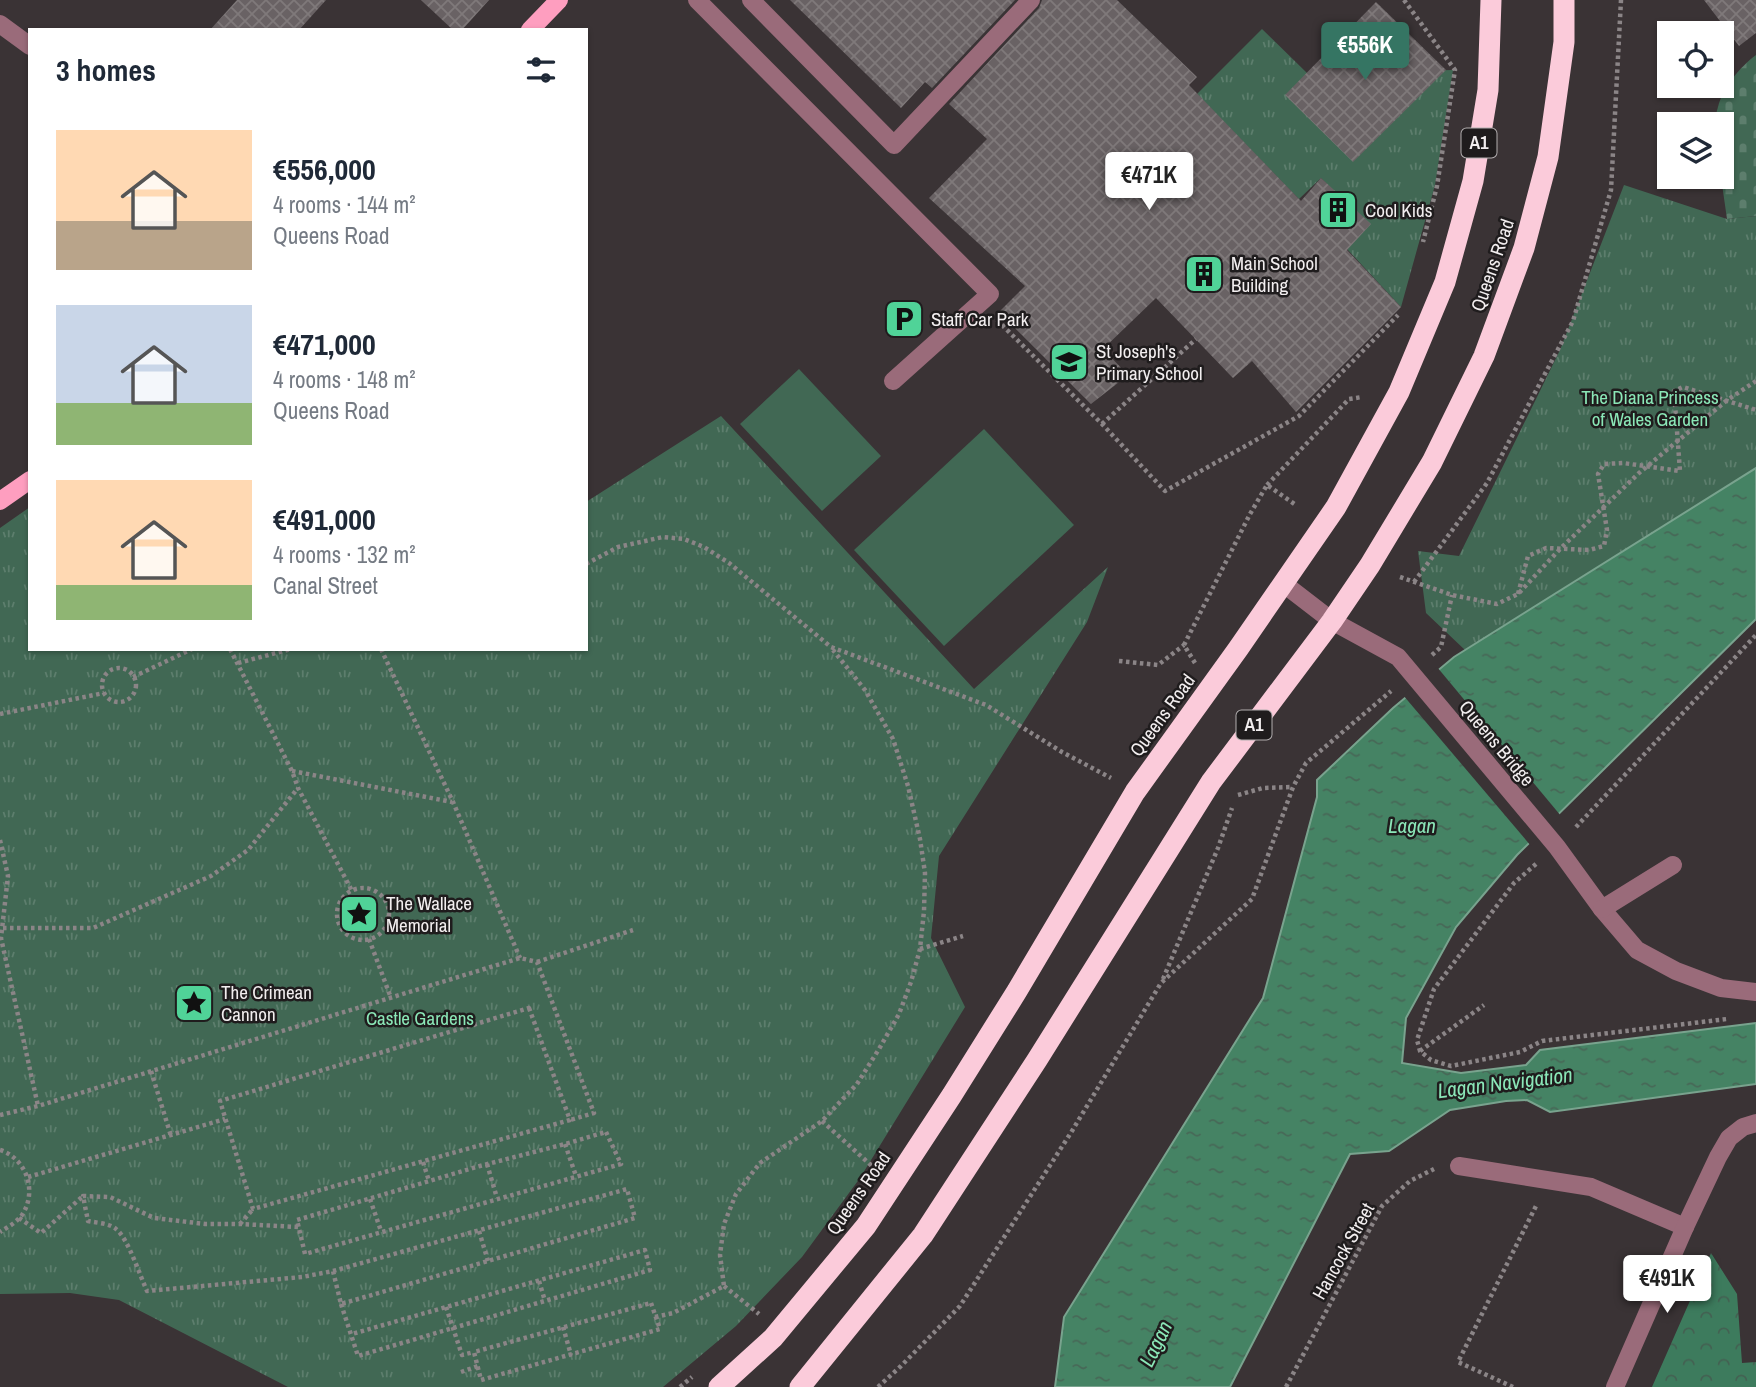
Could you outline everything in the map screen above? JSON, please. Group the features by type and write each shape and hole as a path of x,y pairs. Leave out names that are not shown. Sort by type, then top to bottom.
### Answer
{"highway":[{"name":"Queens Road","path":"719,1387 773,1338 866,1226 1017,991 1135,792 1336,507 1399,392 1445,282 1473,181 1488,90 1491,0"},
{"name":"Queens Road","path":"800,1387 923,1235 1212,782 1332,621 1433,462 1484,356 1524,248 1548,157 1564,43 1564,0"}],"main road":[{"path":"532,28 559,0"},
{"path":"0,501 28,481"}],"street":[{"path":"698,0 990,295 893,380"},
{"path":"751,0 894,145 1031,0"},
{"path":"0,24 28,45"},
{"name":"Queens Bridge","path":"1284,584 1332,621 1398,657 1403,674 1545,832 1602,909 1637,950 1676,971 1721,988 1756,992"},
{"path":"1602,909 1672,865"},
{"path":"1615,1387 1718,1157 1729,1138 1743,1127 1756,1123"},
{"path":"1459,1166 1591,1188 1685,1227"}],"path":[{"path":"1404,0 1455,70 1437,186 1420,253"},
{"path":"1414,582 1488,483 1573,321 1611,190 1621,0"},
{"path":"979,303 1102,424 1165,491 1299,416 1406,307"},
{"path":"1102,424 1196,339"},
{"path":"1400,577 1451,595 1497,604 1518,594 1560,549 1646,467 1726,401 1756,381"},
{"path":"1518,594 1528,556 1546,548 1589,550 1604,546 1607,530 1598,474 1604,464 1623,463 1680,471 1674,391 1684,387 1756,410"},
{"path":"1119,661 1158,665 1184,645 1267,485 1349,399 1399,392"},
{"path":"1267,485 1296,505"},
{"path":"588,563 618,547 663,537 684,539 704,547 729,563 831,647 865,690 893,738 908,786 925,873 924,911 920,949 899,1014 857,1084 822,1121 760,1163 736,1194 724,1224 720,1255 724,1286 761,1316"},
{"path":"1431,656 1441,647 1451,595"},
{"path":"1184,645 1209,688"},
{"path":"831,647 985,705 1119,783"},
{"path":"133,677 188,651"},
{"path":"231,651 352,891"},
{"path":"238,663 283,651"},
{"path":"382,651 453,802 520,958"},
{"path":"113,669 126,670 133,677 135,690 126,700 111,700 104,692 103,679 113,669"},
{"path":"1161,983 1252,899 1293,787 1306,763 1403,674"},
{"path":"0,714 104,692"},
{"path":"292,771 453,802"},
{"path":"878,1387 960,1306 1072,1130 1161,983 1218,848 1236,796 1263,788 1293,787"},
{"path":"3,928 93,928 211,876 248,850 299,788"},
{"path":"0,840 8,876 1,938 38,1106"},
{"path":"369,889 383,898 389,914 383,930 376,936 360,940 345,933 340,926 340,902 352,891 369,889"},
{"path":"0,1115 38,1106 520,958 537,961 633,930"},
{"path":"920,949 963,936"},
{"path":"369,939 391,998"},
{"path":"240,1224 253,1209 594,1113 537,961"},
{"path":"1420,1051 1484,1005"},
{"path":"253,1209 220,1101 529,1008 570,1120"},
{"path":"151,1071 170,1136"},
{"path":"28,1177 226,1119"},
{"path":"822,1121 879,1172"},
{"path":"606,1132 621,1164 305,1254 297,1220 487,1164 606,1132"},
{"path":"565,1144 576,1176"},
{"path":"0,1150 16,1158 28,1177 28,1201 23,1214 0,1231"},
{"path":"423,1162 429,1181"},
{"path":"487,1164 497,1198"},
{"name":"Hancock Street","path":"1286,1387 1382,1206 1410,1181 1421,1175 1433,1169 1459,1166"},
{"path":"1513,1387 1458,1362 1549,1181"},
{"path":"83,1196 88,1222 115,1227 123,1237 147,1291 302,1277 333,1271 627,1189 635,1218 341,1304"},
{"path":"19,1218 41,1233 83,1196 110,1197 154,1218 205,1224 299,1227"},
{"path":"370,1199 381,1232"},
{"path":"479,1231 488,1261"},
{"path":"333,1271 358,1356 650,1270 645,1251 352,1334"},
{"path":"538,1281 545,1301"},
{"path":"655,1317 673,1313 724,1286"},
{"path":"446,1307 462,1355 651,1303 660,1329 481,1380 474,1352"},
{"path":"563,1327 571,1355"},
{"path":"461,1372 478,1366"}],"green space":[{"path":"1262,29 1307,73 1453,70 1435,185 1401,307 1347,249 1369,226 1321,178 1299,199 1197,94"},
{"path":"1756,55 1756,216 1727,219 1723,189 1734,189 1734,112 1717,111 1721,98 1734,98 1734,77"},
{"name":"The Diana Princess of Wales Garden","path":"1624,185 1727,219 1756,216 1756,468 1465,650 1426,613 1418,551 1459,556 1560,350"},
{"path":"799,369 881,456 822,511 740,424"},
{"name":"Castle Gardens","path":"721,416 974,689 1108,567 1087,622 939,856 931,938 965,1007 860,1178 802,1257 736,1326 663,1387 288,1387 119,1300 70,1293 0,1294 0,528 28,508 28,651 588,651 588,501"},
{"path":"984,429 1074,525 944,646 854,550"},
{"path":"1711,1253 1737,1294 1742,1363 1756,1362 1756,1387 1652,1387"}],"water":[{"name":"Lagan","path":"1756,468 1756,619 1517,855 1456,927 1406,1018 1402,1063 1461,1073 1526,1065 1540,1050 1756,1023 1756,1084 1550,1112 1527,1100 1450,1110 1389,1151 1350,1154 1230,1387 1055,1387 1064,1317 1263,998 1317,797 1317,780 1393,708 1454,657"}],"pier":[{"path":"1437,667 1561,816 1531,846 1403,695"}],"building":[{"path":"237,0 326,0 301,28 212,28"},
{"path":"421,0 489,0 464,28 451,28"},
{"path":"790,0 1015,0 932,88 925,82 901,108"},
{"path":"1042,0 1117,0 1197,77 1189,85 1301,201 1321,178 1371,224 1347,250 1401,307 1296,412 1252,361 1233,378 1156,298 1103,349 1128,375 1091,404 999,312 1025,286 929,198 987,139 949,104 1039,8"},
{"path":"1704,0 1756,0 1756,33 1739,46 1734,39 1734,21 1720,21"},
{"path":"1376,2 1446,70 1353,162 1285,95"}],"place":[{"name":"Cool Kids","path":"1338,210"},
{"name":"Main School Building","path":"1204,274"},
{"name":"Staff Car Park","path":"904,319"},
{"name":"St Joseph's Primary School","path":"1069,362"},
{"name":"The Wallace Memorial","path":"359,914"},
{"name":"The Crimean Cannon","path":"194,1003"}],"water label":[{"name":"Lagan Navigation","path":"1505,1083"}]}
